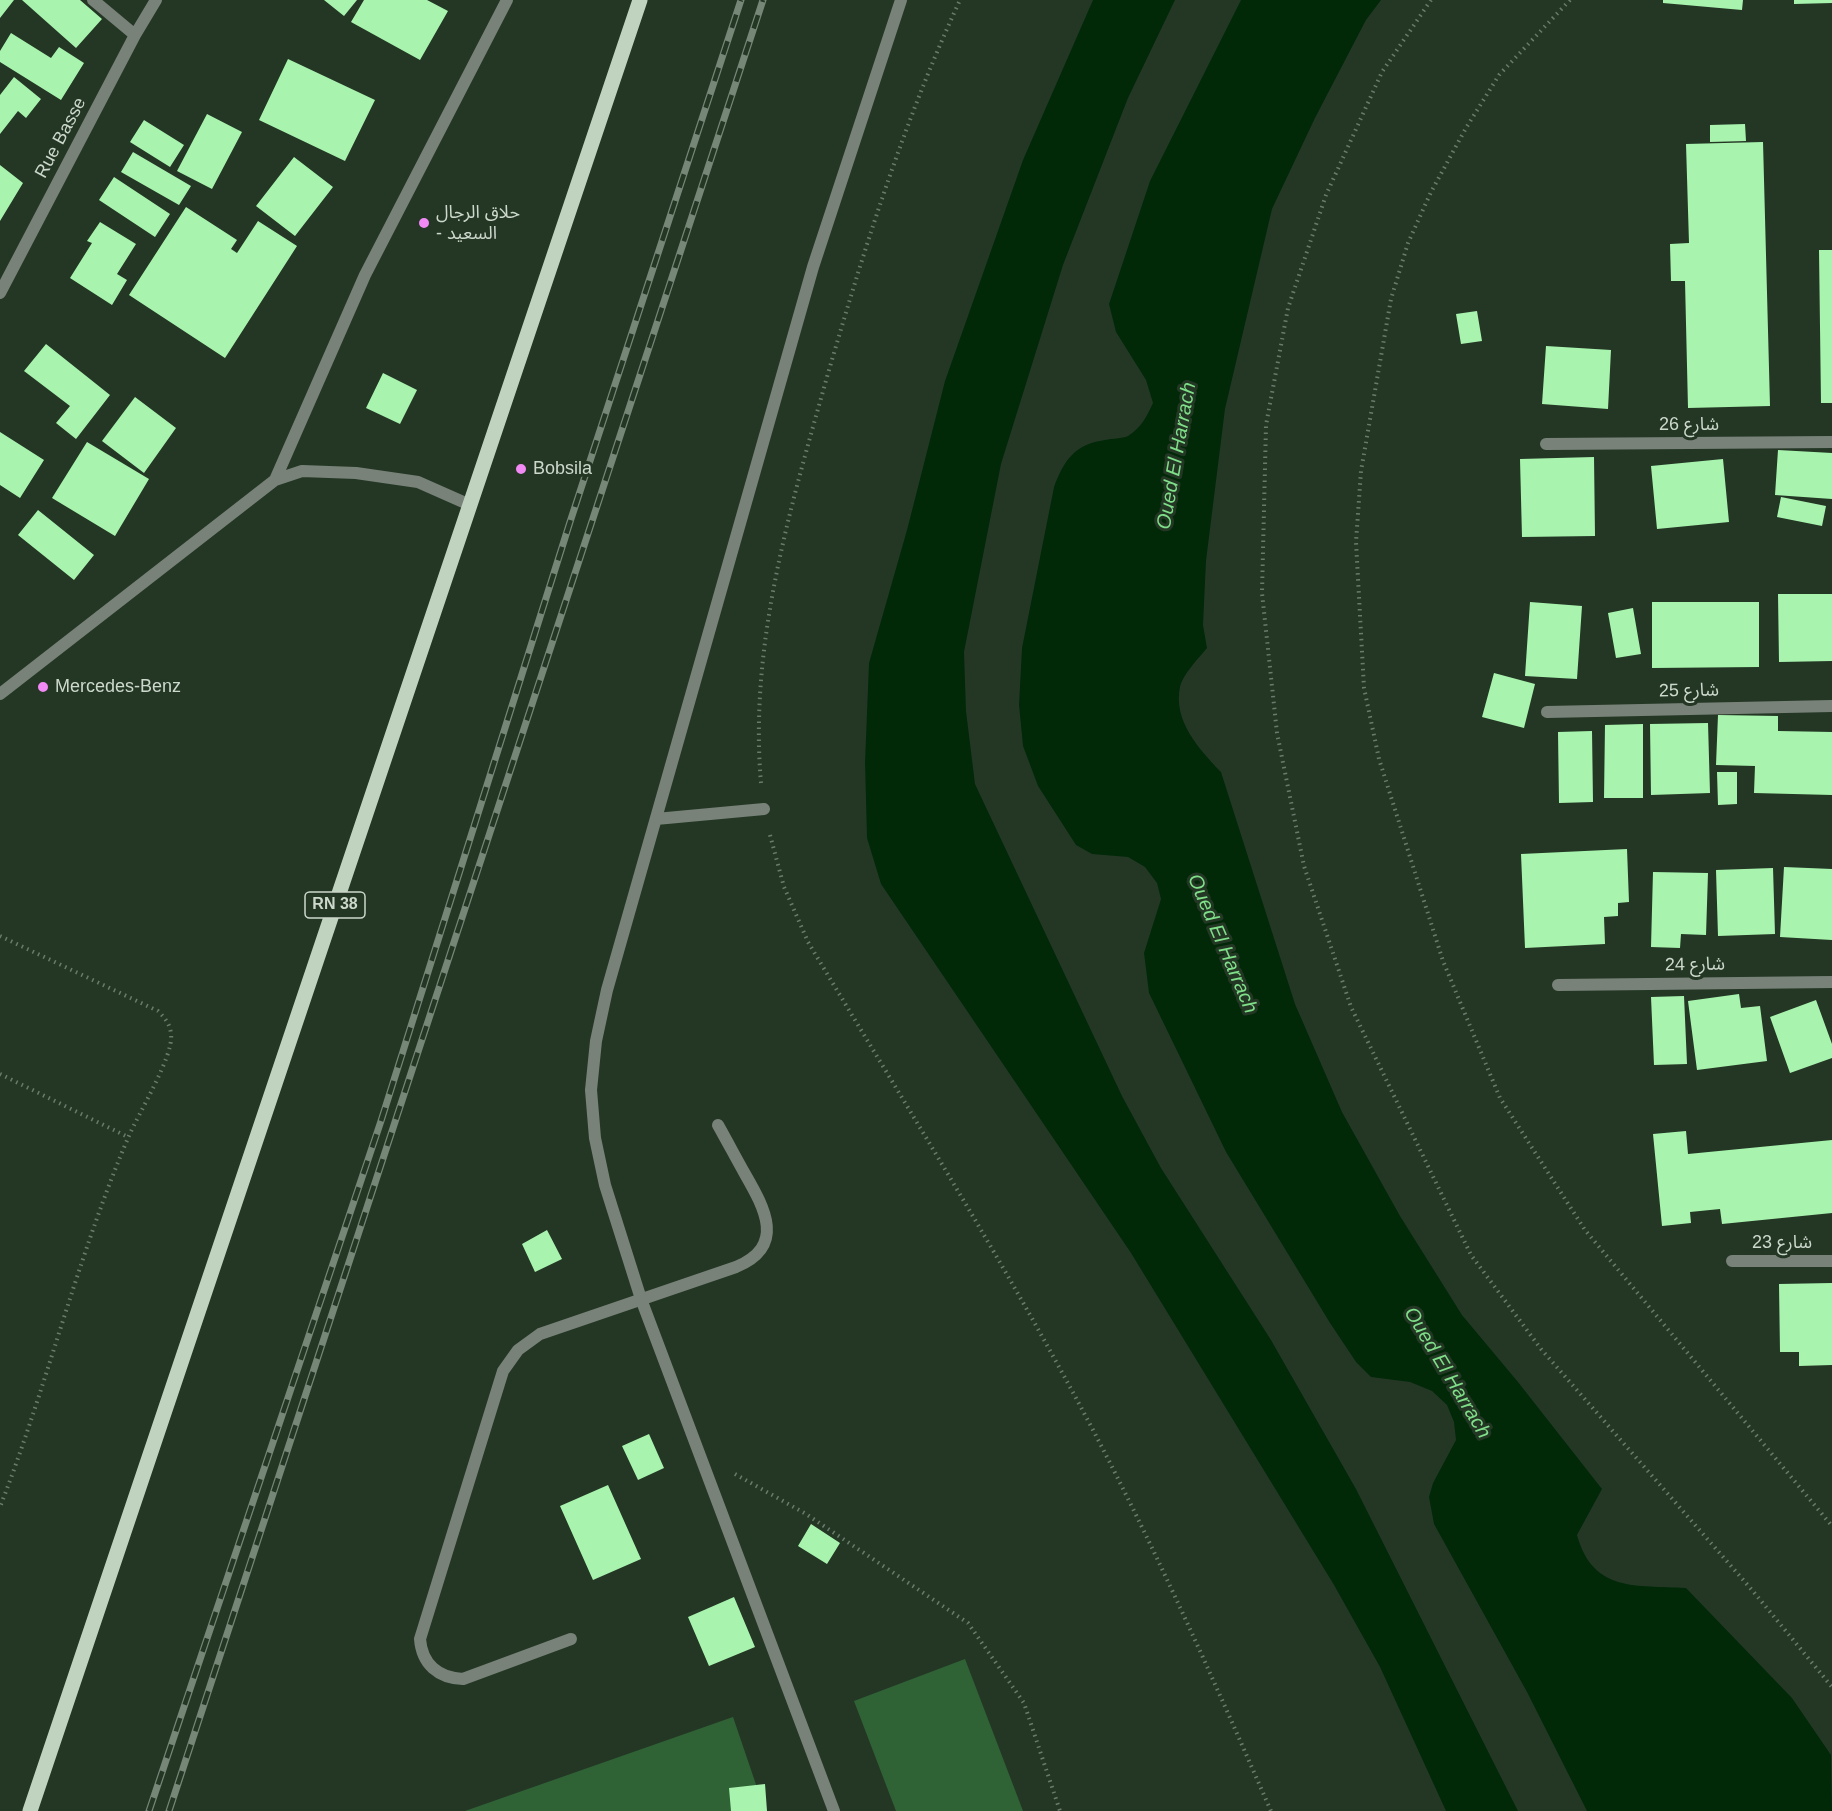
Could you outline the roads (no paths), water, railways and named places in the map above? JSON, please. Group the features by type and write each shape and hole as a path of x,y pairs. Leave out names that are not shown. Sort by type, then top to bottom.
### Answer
{"main road":[{"name":"RN 38","path":"30,1811 640,0"}],"street":[{"path":"93,0 135,35"},
{"name":"Rue Basse","path":"0,293 135,35 156,0"},
{"path":"275,480 365,275 507,0"},
{"path":"834,1811 641,1299 604,1185 595,1138 591,1090 596,1041 607,990 813,267 901,0"},
{"name":"شارع 26","path":"1546,444 1832,442"},
{"path":"0,694 275,480 302,471 356,473 418,482 470,505"},
{"name":"شارع 25","path":"1547,712 1832,706"},
{"path":"656,819 764,809"},
{"name":"شارع 24","path":"1558,985 1832,982"},
{"path":"571,1639 463,1679 450,1678 437,1673 421,1652 420,1639 503,1371 510,1360 528,1341 540,1334 746,1263 762,1248 768,1228 764,1207 718,1125"},
{"name":"شارع 23","path":"1732,1261 1832,1261"}],"water":[{"path":"1093,0 1175,0 1128,98 1063,265 1001,464 964,652 966,711 975,784 1122,1096 1161,1168 1271,1340 1356,1489 1518,1811 1446,1811 1380,1667 1334,1585 1131,1253 881,884 867,838 865,762 869,663 907,530 945,381 1023,160"},
{"name":"Oued El Harrach","path":"1241,0 1381,0 1366,20 1315,118 1272,209 1225,409 1206,561 1203,625 1207,648 1184,677 1180,687 1180,711 1190,734 1221,772 1295,1004 1342,1112 1400,1216 1462,1315 1602,1489 1577,1535 1584,1554 1594,1567 1619,1582 1651,1587 1686,1588 1792,1698 1831,1755 1832,1811 1587,1811 1527,1692 1434,1524 1429,1497 1433,1483 1456,1440 1454,1422 1447,1405 1432,1391 1410,1382 1371,1377 1356,1362 1330,1323 1226,1152 1149,993 1144,953 1161,899 1157,883 1145,867 1128,857 1092,854 1076,845 1038,786 1023,746 1019,705 1022,648 1054,487 1062,469 1072,455 1086,445 1108,439 1123,438 1133,433 1146,417 1153,403 1146,380 1116,332 1109,304 1150,181"}],"railway":[{"path":"149,1811 381,1121 570,522 741,0"},
{"path":"169,1811 763,0"}],"place":[{"name":"حلاق الرجال - السعيد","path":"424,223"},
{"name":"Bobsila","path":"521,469"},
{"name":"Mercedes-Benz","path":"43,687"}]}
